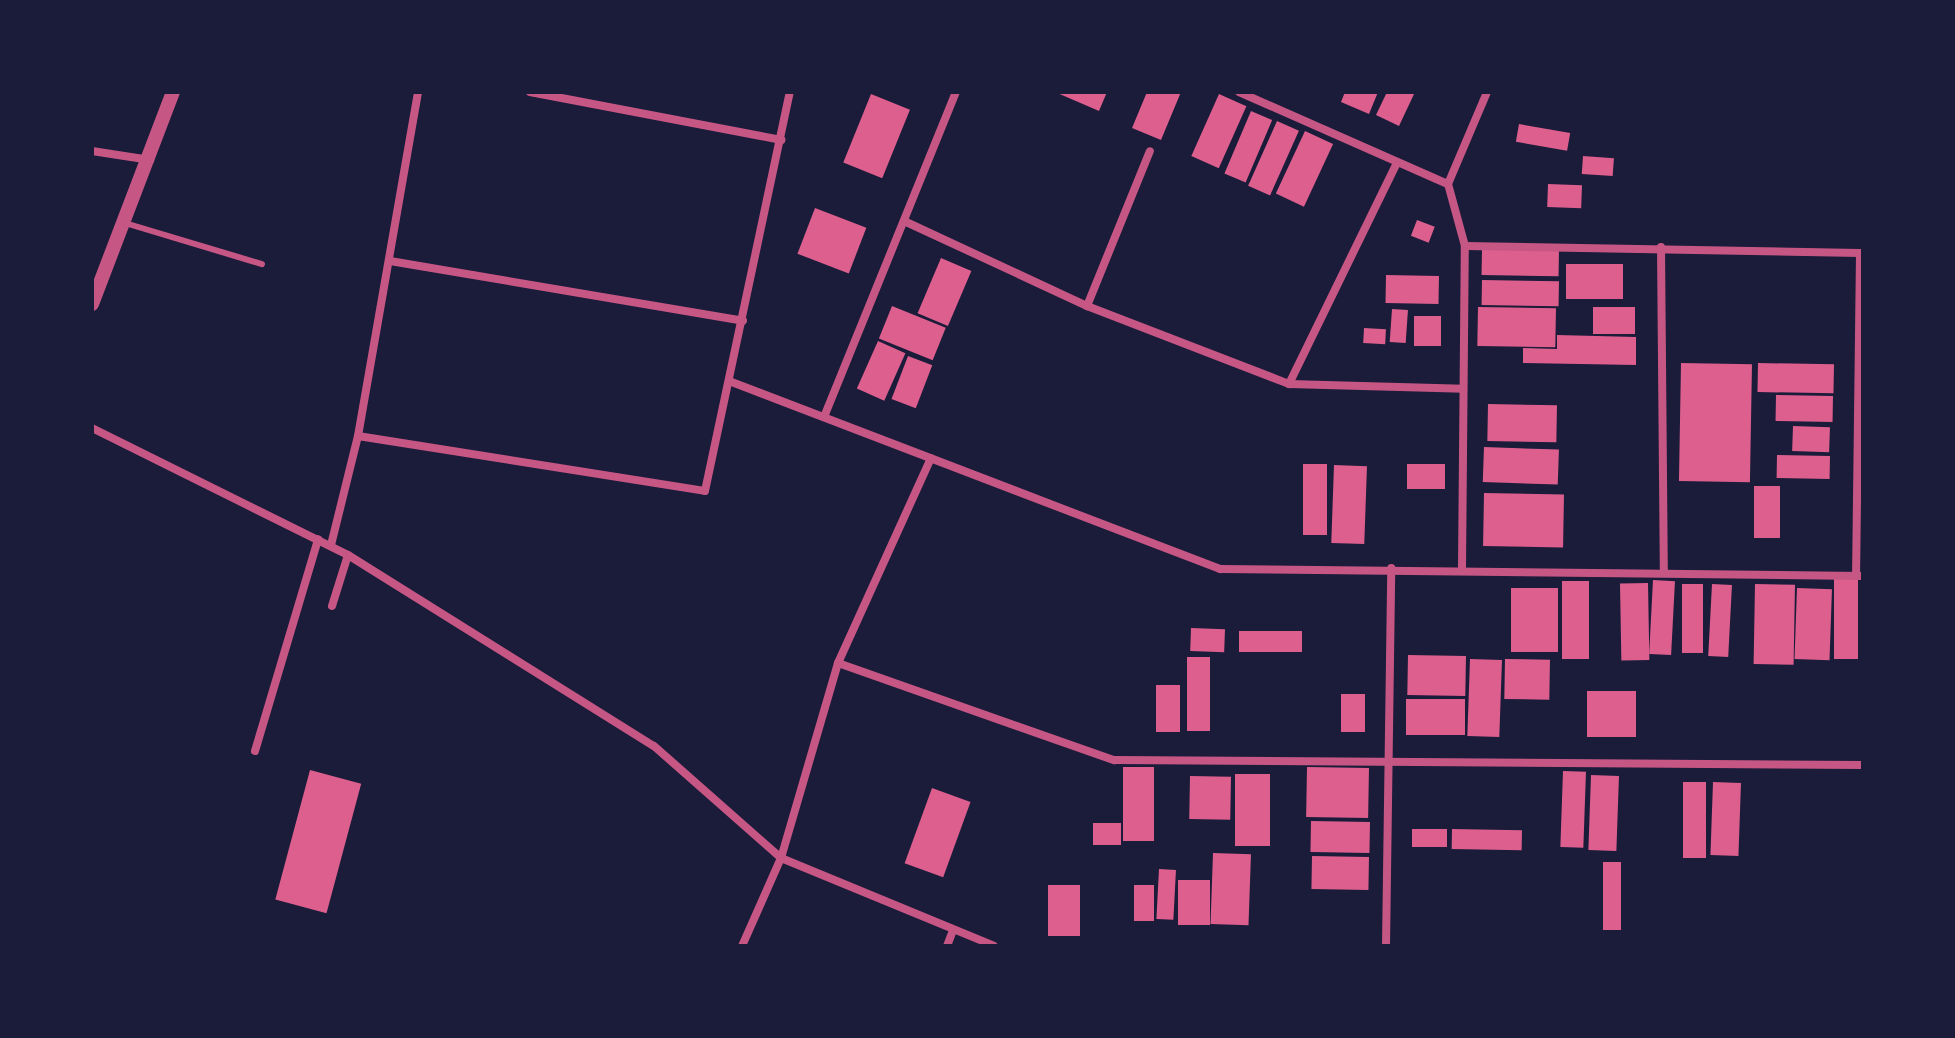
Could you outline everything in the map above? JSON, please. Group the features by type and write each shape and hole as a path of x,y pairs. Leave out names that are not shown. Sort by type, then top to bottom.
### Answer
{"street":[{"path":"92,304 151,160 173,92"},
{"path":"331,545 358,436 418,92"},
{"path":"530,92 781,140"},
{"path":"593,104 595,92"},
{"path":"358,436 705,491 790,92"},
{"path":"824,417 956,92"},
{"path":"1239,92 1448,184"},
{"path":"1462,568 1465,246 1448,184 1487,92"},
{"path":"92,151 151,160"},
{"path":"1087,306 1150,151"},
{"path":"1289,384 1397,163"},
{"path":"904,221 1087,306 1289,384 1463,389"},
{"path":"729,381 1220,569 1462,568 1859,576 1860,253 1661,247 1465,246"},
{"path":"1661,247 1664,572"},
{"path":"390,261 743,321"},
{"path":"92,428 348,555 654,746 781,858 994,946"},
{"path":"742,946 781,858 838,663 931,458"},
{"path":"255,751 318,539"},
{"path":"332,606 348,555"},
{"path":"1386,946 1391,568"},
{"path":"838,663 1114,760 1863,765"},
{"path":"947,946 953,930"}],"lane":[{"path":"125,223 262,264"}],"building":[{"path":"1055,92 1107,92 1099,111"},
{"path":"1147,92 1181,92 1161,140 1132,128"},
{"path":"1345,92 1378,92 1369,114 1341,102"},
{"path":"1387,92 1415,92 1399,126 1376,115"},
{"path":"871,94 910,110 882,178 843,163"},
{"path":"1219,94 1246,106 1219,168 1191,156"},
{"path":"1251,111 1272,120 1246,183 1224,174"},
{"path":"1277,121 1299,131 1270,196 1248,186"},
{"path":"1519,124 1570,133 1567,151 1516,142"},
{"path":"1305,131 1333,144 1304,207 1276,194"},
{"path":"1583,156 1614,158 1613,176 1582,174"},
{"path":"1548,184 1582,185 1581,208 1547,207"},
{"path":"815,208 866,228 849,273 797,254"},
{"path":"1417,220 1435,227 1429,243 1411,236"},
{"path":"1482,249 1559,250 1559,276 1482,275"},
{"path":"941,258 971,271 948,326 918,313"},
{"path":"1566,264 1623,264 1623,299 1566,299"},
{"path":"1386,275 1439,276 1439,304 1386,303"},
{"path":"1482,280 1559,281 1559,306 1482,305"},
{"path":"892,306 946,328 933,360 879,338"},
{"path":"1478,307 1556,308 1555,347 1477,346"},
{"path":"1593,307 1635,307 1635,334 1593,334"},
{"path":"1392,309 1408,310 1406,343 1390,342"},
{"path":"1414,316 1441,316 1441,346 1414,346"},
{"path":"1364,328 1386,329 1385,344 1363,343"},
{"path":"1557,335 1636,337 1636,365 1523,363 1523,348 1557,349"},
{"path":"878,341 905,353 884,401 857,389"},
{"path":"908,356 932,365 916,408 892,399"},
{"path":"1681,363 1752,364 1750,482 1679,481"},
{"path":"1758,363 1834,364 1833,393 1757,392"},
{"path":"1776,395 1833,396 1833,422 1776,421"},
{"path":"1488,404 1557,405 1556,442 1487,441"},
{"path":"1793,426 1830,427 1829,452 1792,451"},
{"path":"1484,447 1559,450 1558,485 1483,482"},
{"path":"1777,455 1830,456 1830,479 1777,478"},
{"path":"1303,464 1327,464 1327,535 1303,535"},
{"path":"1407,464 1445,464 1445,489 1407,489"},
{"path":"1334,465 1367,466 1364,544 1331,543"},
{"path":"1754,486 1780,486 1780,538 1754,538"},
{"path":"1484,493 1564,494 1563,547 1483,546"},
{"path":"1834,579 1858,579 1858,659 1834,659"},
{"path":"1653,580 1675,581 1671,655 1649,654"},
{"path":"1562,581 1589,581 1589,659 1562,659"},
{"path":"1620,583 1648,583 1649,660 1621,660"},
{"path":"1682,584 1703,584 1703,653 1682,653"},
{"path":"1712,584 1732,585 1728,657 1708,656"},
{"path":"1755,584 1795,585 1794,665 1754,664"},
{"path":"1511,588 1558,588 1558,652 1511,652"},
{"path":"1797,588 1832,589 1830,660 1795,659"},
{"path":"1191,628 1225,629 1224,652 1190,651"},
{"path":"1239,631 1302,631 1302,652 1239,652"},
{"path":"1408,655 1466,656 1465,696 1407,695"},
{"path":"1187,657 1210,657 1210,731 1187,731"},
{"path":"1470,659 1502,660 1499,737 1467,736"},
{"path":"1505,659 1550,660 1549,700 1504,699"},
{"path":"1156,685 1180,685 1180,732 1156,732"},
{"path":"1587,691 1636,691 1636,737 1587,737"},
{"path":"1341,694 1365,694 1365,732 1341,732"},
{"path":"1406,699 1465,699 1465,735 1406,735"},
{"path":"1123,767 1154,767 1154,841 1123,841"},
{"path":"1307,767 1369,768 1368,818 1306,817"},
{"path":"310,770 361,784 327,913 275,899"},
{"path":"1563,771 1586,772 1583,848 1560,847"},
{"path":"1235,774 1270,774 1270,846 1235,846"},
{"path":"1591,775 1619,776 1616,851 1588,850"},
{"path":"1190,776 1231,777 1230,820 1189,819"},
{"path":"1683,782 1706,782 1706,858 1683,858"},
{"path":"1713,782 1741,783 1738,856 1710,855"},
{"path":"932,788 971,802 943,877 905,863"},
{"path":"1311,821 1370,822 1369,853 1310,852"},
{"path":"1093,823 1121,823 1121,845 1093,845"},
{"path":"1412,829 1447,829 1447,847 1412,847"},
{"path":"1452,829 1522,830 1522,850 1452,849"},
{"path":"1213,853 1251,854 1248,925 1211,924"},
{"path":"1312,856 1369,857 1368,890 1311,889"},
{"path":"1603,862 1621,862 1621,930 1603,930"},
{"path":"1159,869 1176,870 1173,920 1156,919"},
{"path":"1178,880 1210,880 1210,925 1178,925"},
{"path":"1048,885 1080,885 1080,936 1048,936"},
{"path":"1134,885 1154,885 1154,921 1134,921"}]}
